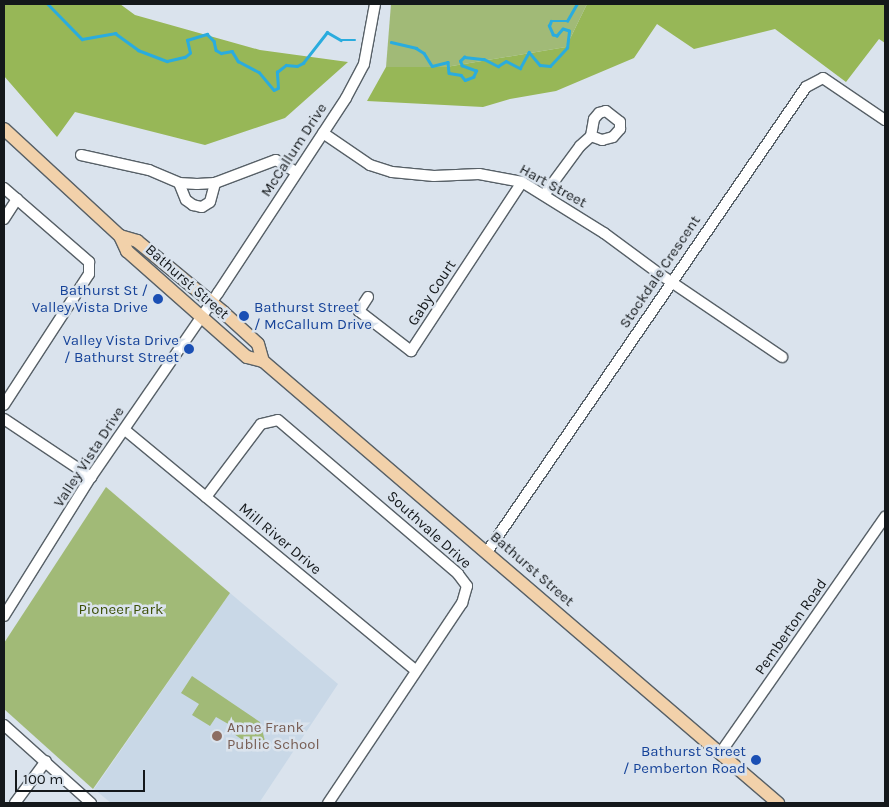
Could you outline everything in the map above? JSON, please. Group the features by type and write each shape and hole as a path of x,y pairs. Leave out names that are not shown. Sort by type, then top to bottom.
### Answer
{"main road":[{"name":"Bathurst Street","path":"4,130 120,236 127,251 247,357 263,361 721,752 778,803"},
{"name":"Bathurst Street","path":"120,236 137,242 211,302 258,344 263,361"}],"street":[{"name":"McCallum Drive","path":"201,315 323,133 364,64 375,4"},
{"name":"Stockdale Crescent","path":"487,552 806,86 822,78 885,120"},
{"name":"Hart Street","path":"323,133 370,165 392,172 434,176 479,174 522,182 782,356"},
{"path":"544,195 591,136"},
{"path":"81,155 149,170 179,183 215,183 276,160 296,172"},
{"name":"Gaby Court","path":"368,297 359,311 411,351 522,182"},
{"path":"179,183 186,200 192,206 202,207 210,202 215,183"},
{"path":"4,188 89,262 89,274 4,405"},
{"path":"4,219 17,199"},
{"name":"Valley Vista Drive","path":"4,616 91,477 125,430 201,315"},
{"path":"4,419 91,477"},
{"name":"Southvale Drive","path":"206,497 262,424 278,420 458,574 467,586 462,603 415,670 328,803"},
{"name":"Mill River Drive","path":"125,430 415,670"},
{"name":"Pemberton Road","path":"721,752 885,518"},
{"path":"4,725 46,761 90,803"},
{"path":"15,803 46,761"}],"shaded area":[{"name":"Anne Frank Public School","path":"230,593 338,684 259,803 111,803 94,789"}],"green space":[{"path":"4,4 120,4 135,15 260,50 348,62 285,118 205,145 75,112 57,137 4,76"},
{"path":"391,4 587,4 566,47 446,67 386,67"},
{"path":"587,4 885,4 885,43 879,39 846,82 775,29 694,49 657,24 634,58 556,91 510,99 483,107 367,101 386,67 446,67 566,47"},
{"name":"Pioneer Park","path":"106,487 230,593 93,789 4,709 4,643"},
{"path":"192,676 260,722 265,741 254,748 234,734 237,729 216,717 210,726 192,715 199,704 181,693"}],"waterway":[{"path":"48,4 82,39 115,33 138,50 167,61 185,57 190,53 187,40 207,34 214,41 216,50 221,53 232,51 238,61 259,72 274,90 278,88 277,72 286,65 297,66 303,63 327,32 341,40 355,40"},
{"path":"391,42 416,48 424,53 432,66 448,62 449,73 461,75 465,80 473,77 476,71 462,66 460,61 464,57 484,59 498,66 506,61 520,68 529,52 540,65 550,66 567,48 569,31 563,29 557,36 553,35 549,26 551,21 567,21 577,4"}],"place":[{"name":"Bathurst St / Valley Vista Drive","path":"158,299"},
{"name":"Bathurst Street / McCallum Drive","path":"244,316"},
{"name":"Valley Vista Drive / Bathurst Street","path":"189,349"},
{"name":"Anne Frank Public School","path":"217,736"},
{"name":"Bathurst Street / Pemberton Road","path":"756,760"}]}
